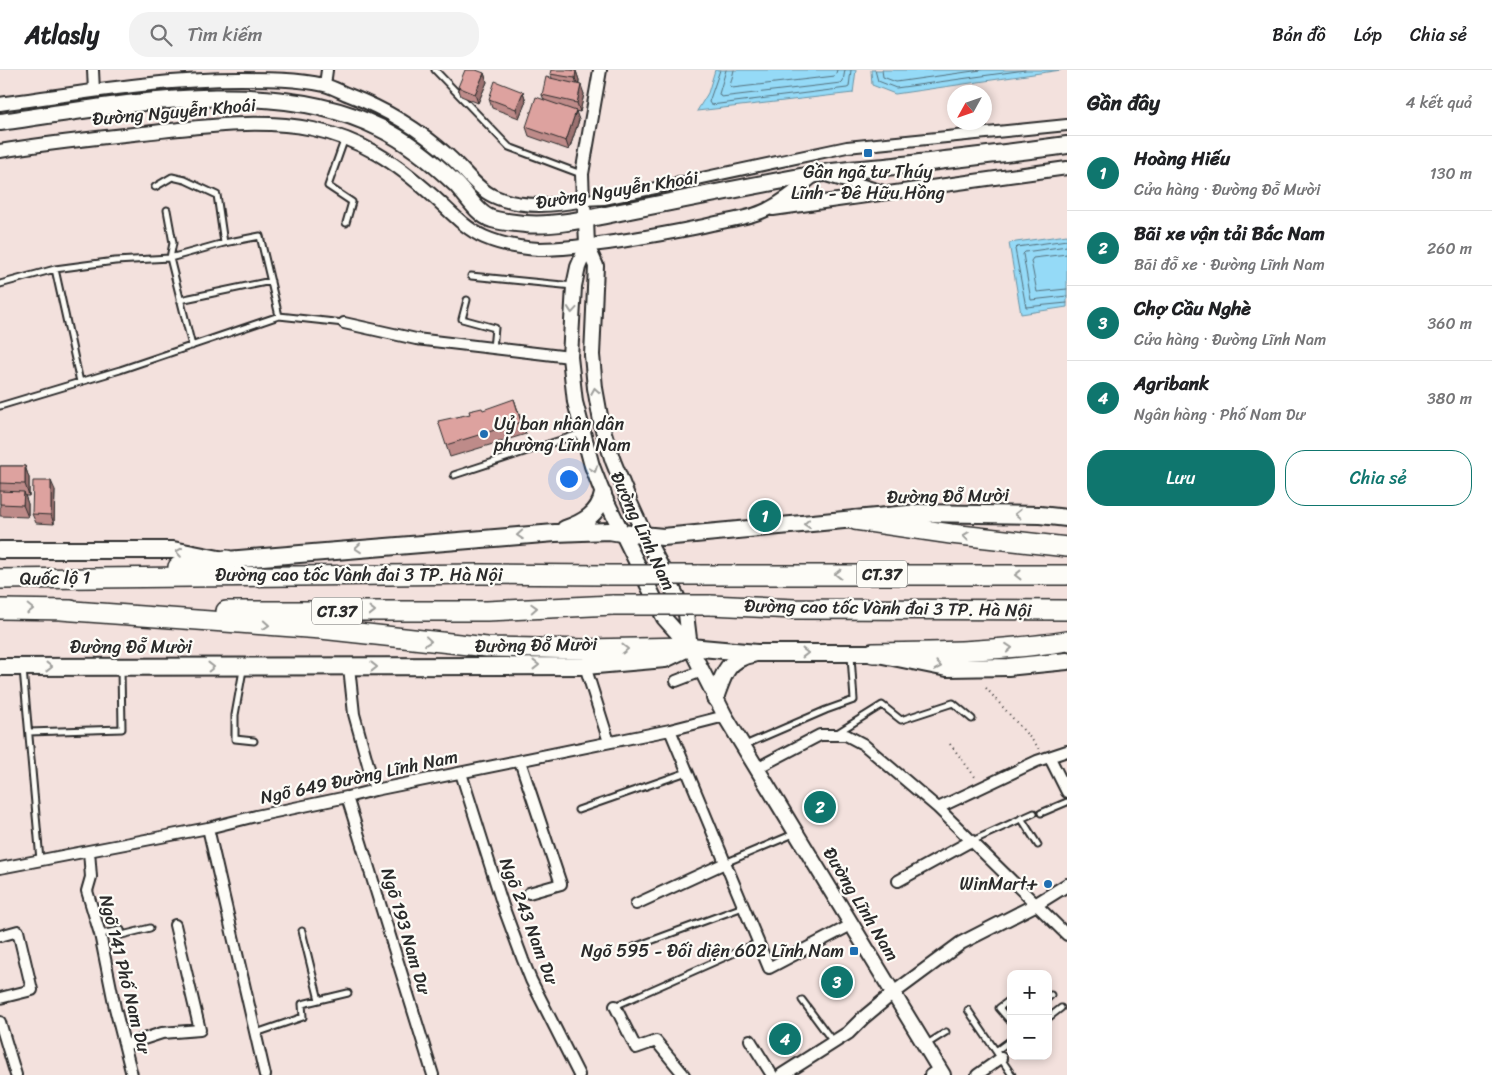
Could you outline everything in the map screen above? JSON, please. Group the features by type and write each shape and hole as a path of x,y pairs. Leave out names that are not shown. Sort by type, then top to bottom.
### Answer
{"highway":[{"path":"855,520 1067,548"},
{"path":"110,578 227,560"},
{"name":"Đường cao tốc Vành đai 3 TP. Hà Nội","path":"110,578 480,574 1067,575"},
{"name":"Quốc lộ 1","path":"0,578 110,578"},
{"name":"Đường cao tốc Vành đai 3 TP. Hà Nội","path":"60,610 487,610 613,605 710,604 795,609 1067,610"},
{"name":"Quốc lộ 1","path":"0,609 60,610"},
{"path":"60,610 321,629 487,647 585,650 690,647"},
{"path":"873,653 964,652 1036,646 1067,640"}],"main road":[{"name":"Đường Nguyễn Khoái","path":"0,122 97,108 177,100 238,98 283,99 305,102 336,109 358,117 399,138 432,163 459,187 482,214 491,219 529,224 586,219 819,174 1067,145"},
{"name":"Đường Lĩnh Nam","path":"586,219 587,246 596,266 592,355 598,407 612,461 644,536 686,614 690,647"},
{"name":"Đường Lĩnh Nam","path":"587,246 578,267 574,286 570,357 575,402 603,494 664,618 690,647 725,716 924,1046 937,1073"},
{"path":"555,533 590,517 599,506 603,494"},
{"name":"Đường Đỗ Mười","path":"0,550 173,550 227,560 438,541 555,533 609,531 663,537 919,513 1040,514 1067,518"},
{"name":"Đường Đỗ Mười","path":"0,667 586,666 665,659 690,647"},
{"path":"690,647 757,653 873,653 948,668 1008,667 1067,661"},
{"path":"716,698 720,681 727,669 744,655 757,653"}],"street":[{"path":"93,70 94,91"},
{"path":"325,86 327,70"},
{"path":"586,219 582,174 600,70"},
{"path":"0,104 94,91 259,75 325,86 371,103 409,125 438,146 491,195 503,200 540,205 558,205 583,200 604,199 847,147 1067,125"},
{"name":"Đường Nguyễn Khoái","path":"0,151 34,145 157,131 233,125 272,125 310,129 345,138 380,154 408,175 466,226 483,236 502,243 539,249 587,246 683,231 740,218 765,210"},
{"path":"765,210 1067,168"},
{"path":"765,210 785,199 819,174 888,193"},
{"path":"344,324 416,339 570,357"},
{"path":"586,666 609,742"},
{"path":"349,667 354,714 375,790"},
{"path":"676,681 702,671"},
{"name":"Ngõ 649 Đường Lĩnh Nam","path":"0,868 208,828 256,816 347,798 375,790 670,730 725,716"},
{"path":"670,730 769,968 851,925"},
{"path":"757,768 820,735 846,735 863,744 938,808 1067,935"},
{"path":"938,808 1038,761 1067,750"},
{"path":"1047,759 1067,792"},
{"path":"520,761 560,884 529,893"},
{"name":"Ngõ 243 Nam Dư","path":"461,773 503,906 523,960 579,1075"},
{"name":"Ngõ 193 Nam Dư","path":"347,798 433,1075"},
{"path":"208,828 265,1075"},
{"path":"898,881 971,841"},
{"name":"Ngõ 141 Phố Nam Dư","path":"89,851 91,877 88,891 100,934 115,1008 132,1075"},
{"path":"636,904 725,863"},
{"path":"782,1075 848,1033 892,994 961,943 1035,905 1067,885"},
{"path":"125,1045 162,1033 200,1030 175,925"},
{"path":"0,936 18,931 32,990 0,998"},
{"path":"615,1006 636,1048 656,1040 684,1075"},
{"path":"0,1022 16,1075"},
{"path":"750,1040 772,1075"},
{"path":"977,1075 999,1054"}],"lane":[{"path":"435,70 509,148 582,174"},
{"path":"345,138 328,186 352,202 346,223"},
{"path":"155,187 172,178 185,180 217,195 224,243"},
{"path":"167,210 173,243 170,258 192,346"},
{"path":"0,284 55,269 115,261 170,258 224,243 260,236 279,316"},
{"path":"55,269 80,382"},
{"path":"470,276 574,286"},
{"path":"180,300 271,281"},
{"path":"467,300 462,319 495,328 493,349"},
{"path":"0,406 192,346 279,316 344,324"},
{"path":"454,475 583,433"},
{"path":"744,746 826,710 854,700 851,653"},
{"path":"29,732 122,729 120,667"},
{"path":"244,667 235,715 235,739 254,741"},
{"path":"23,668 40,860"},
{"path":"836,734 882,706 902,720 953,703 972,719"},
{"path":"578,810 687,772"},
{"path":"1041,813 1067,802"},
{"path":"971,841 1034,813"},
{"path":"1021,818 1038,845"},
{"path":"725,863 797,833"},
{"path":"634,947 743,907"},
{"path":"100,934 121,930 122,935 150,928"},
{"path":"302,931 318,1000"},
{"path":"615,1006 757,943"},
{"path":"256,1033 303,1018 302,1004 348,993"},
{"path":"802,1000 834,1043"},
{"path":"1007,1002 999,1008 1007,1017"},
{"path":"1052,1015 1061,1008"},
{"path":"968,1010 1012,1075"},
{"path":"924,1046 946,1032"},
{"path":"999,1054 1007,1045"}],"path":[{"path":"986,688 1004,706 1047,759"},
{"path":"950,744 974,776 985,786"}],"water":[{"path":"715,70 856,70 853,93 697,111 708,93"},
{"path":"871,70 1061,70 895,94 872,85"},
{"path":"1067,235 1067,307 1021,314 1009,243"}],"building":[{"path":"465,70 476,70 484,73 475,94 458,87"},
{"path":"551,70 576,71 575,78 550,74"},
{"path":"546,77 581,85 577,103 542,95"},
{"path":"495,81 523,92 516,109 489,99"},
{"path":"536,97 576,111 566,141 526,127"},
{"path":"514,399 521,422 446,445 438,421 470,414 469,411 482,408 483,410"},
{"path":"0,466 25,466 25,484 0,483"},
{"path":"33,481 51,481 51,515 32,514"},
{"path":"0,491 24,492 23,505 0,504"}],"place":[{"name":"Gần ngã tư Thúy Lĩnh - Đê Hữu Hồng","path":"868,153"},
{"name":"Uỷ ban nhân dân phường Lĩnh Nam","path":"484,434"},
{"name":"Hoàng Hiếu","path":"765,516"},
{"name":"Bãi xe vận tải Bắc Nam","path":"820,807"},
{"name":"WinMart+","path":"1048,884"},
{"name":"Ngõ 595 - Đối diện 602 Lĩnh Nam","path":"854,951"},
{"name":"Chợ Cầu Nghè","path":"837,982"},
{"name":"Agribank","path":"785,1039"}]}
